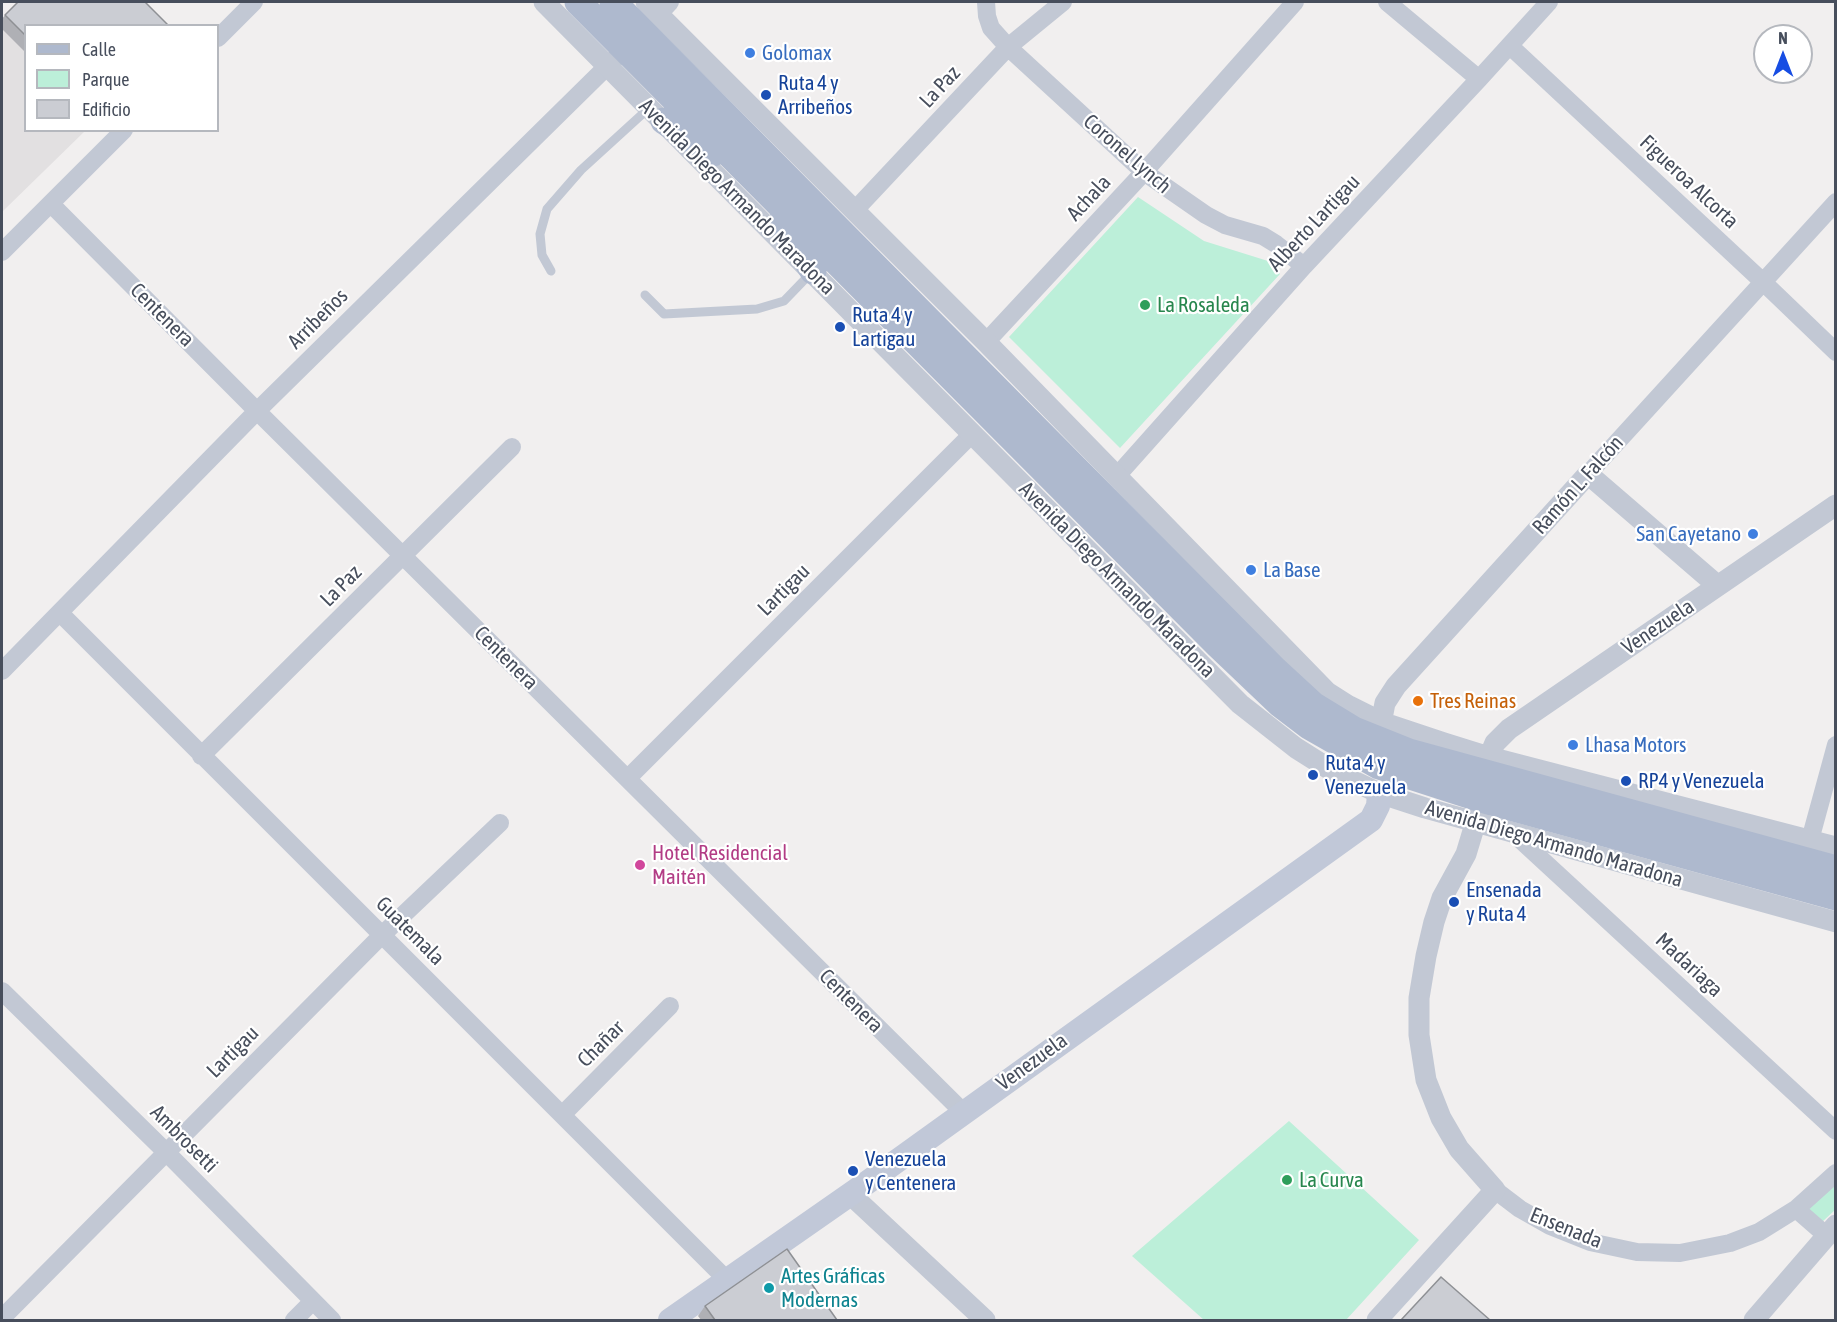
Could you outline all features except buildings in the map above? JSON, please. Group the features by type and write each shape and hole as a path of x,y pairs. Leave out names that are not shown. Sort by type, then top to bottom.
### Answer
{"main road":[{"name":"Avenida Diego Armando Maradona","path":"578,2 641,27 758,183 1218,645 1280,704 1309,726 1379,743"},
{"name":"Avenida Diego Armando Maradona","path":"613,2 641,27 1275,670 1313,705 1379,743 1483,788 1836,897"},
{"path":"656,114 758,183 813,272"},
{"name":"Avenida Diego Armando Maradona","path":"1483,788 1836,869"},
{"name":"Venezuela","path":"670,1320 850,1194 1371,820 1378,806 1379,793"}],"street":[{"path":"219,37 254,2"},
{"name":"Avenida Diego Armando Maradona","path":"544,2 641,27 855,210 1327,692 1349,706 1379,743 1483,788 1513,833 1836,922"},
{"name":"Coronel Lynch","path":"986,2 987,16 992,28 1008,46 1144,172 1206,215 1225,225 1263,236 1304,266"},
{"name":"La Paz","path":"855,210 1008,46 1063,2"},
{"name":"Achala","path":"986,342 1144,172 1295,2"},
{"path":"1387,2 1479,79"},
{"name":"Alberto Lartigau","path":"1116,477 1304,266 1549,2"},
{"name":"Avenida Diego Armando Maradona","path":"641,27 656,114 1240,704 1296,748 1321,764 1379,793 1483,788 1810,840 1836,847"},
{"name":"Arribeños","path":"2,671 257,411 641,27"},
{"name":"Figueroa Alcorta","path":"1510,46 1836,352"},
{"path":"2,252 122,132"},
{"name":"Ramón L. Falcón","path":"1379,793 1379,743 1385,703 1396,686 1836,202"},
{"name":"Centenera","path":"51,204 963,1112"},
{"name":"Lartigau","path":"628,778 972,434"},
{"name":"La Paz","path":"201,756 512,447"},
{"path":"1588,474 1718,586"},
{"name":"Venezuela","path":"1483,788 1495,743 1509,729 1836,505"},
{"name":"Guatemala","path":"60,613 728,1281"},
{"path":"1810,840 1836,745"},
{"name":"Ensenada","path":"1483,788 1466,854 1442,898 1434,922 1419,998 1419,1035 1426,1080 1441,1118 1459,1149 1495,1190 1520,1209 1550,1227 1590,1242 1637,1252 1680,1253 1730,1242 1759,1232 1796,1209 1836,1173"},
{"name":"Lartigau","path":"2,1318 165,1151 382,935 500,823"},
{"name":"Madariaga","path":"1513,833 1836,1131"},
{"name":"Ambrosetti","path":"2,992 165,1151 332,1320"},
{"name":"Chañar","path":"563,1114 670,1006"},
{"path":"1377,1320 1495,1190"},
{"path":"850,1194 985,1320"},
{"path":"1754,1320 1831,1230 1796,1209"},
{"path":"294,1320 313,1301"}],"lane":[{"path":"552,271 542,255 540,234 547,209 581,170 656,114"},
{"path":"645,296 664,314 757,309 784,301 813,272"}],"shaded area":[{"path":"2,21 24,26 24,132 84,132 2,212"}],"green space":[{"name":"La Rosaleda","path":"1138,197 1204,241 1268,261 1280,274 1120,448 1009,337"},
{"name":"La Curva","path":"1289,1121 1419,1240 1346,1320 1204,1320 1132,1256"},
{"path":"1835,1178 1835,1210 1822,1222 1808,1212 1810,1204"}],"place":[{"name":"Golomax","path":"750,53"},
{"name":"Ruta 4 y Arribeños","path":"766,95"},
{"name":"La Rosaleda","path":"1145,305"},
{"name":"Ruta 4 y Lartigau","path":"840,327"},
{"name":"San Cayetano","path":"1753,534"},
{"name":"La Base","path":"1251,570"},
{"name":"Tres Reinas","path":"1418,701"},
{"name":"Lhasa Motors","path":"1573,745"},
{"name":"Ruta 4 y Venezuela","path":"1313,775"},
{"name":"RP4 y Venezuela","path":"1626,781"},
{"name":"Hotel Residencial Maitén","path":"640,865"},
{"name":"Ensenada y Ruta 4","path":"1454,902"},
{"name":"Venezuela y Centenera","path":"853,1171"},
{"name":"La Curva","path":"1287,1180"},
{"name":"Artes Gráficas Modernas","path":"769,1288"}]}
